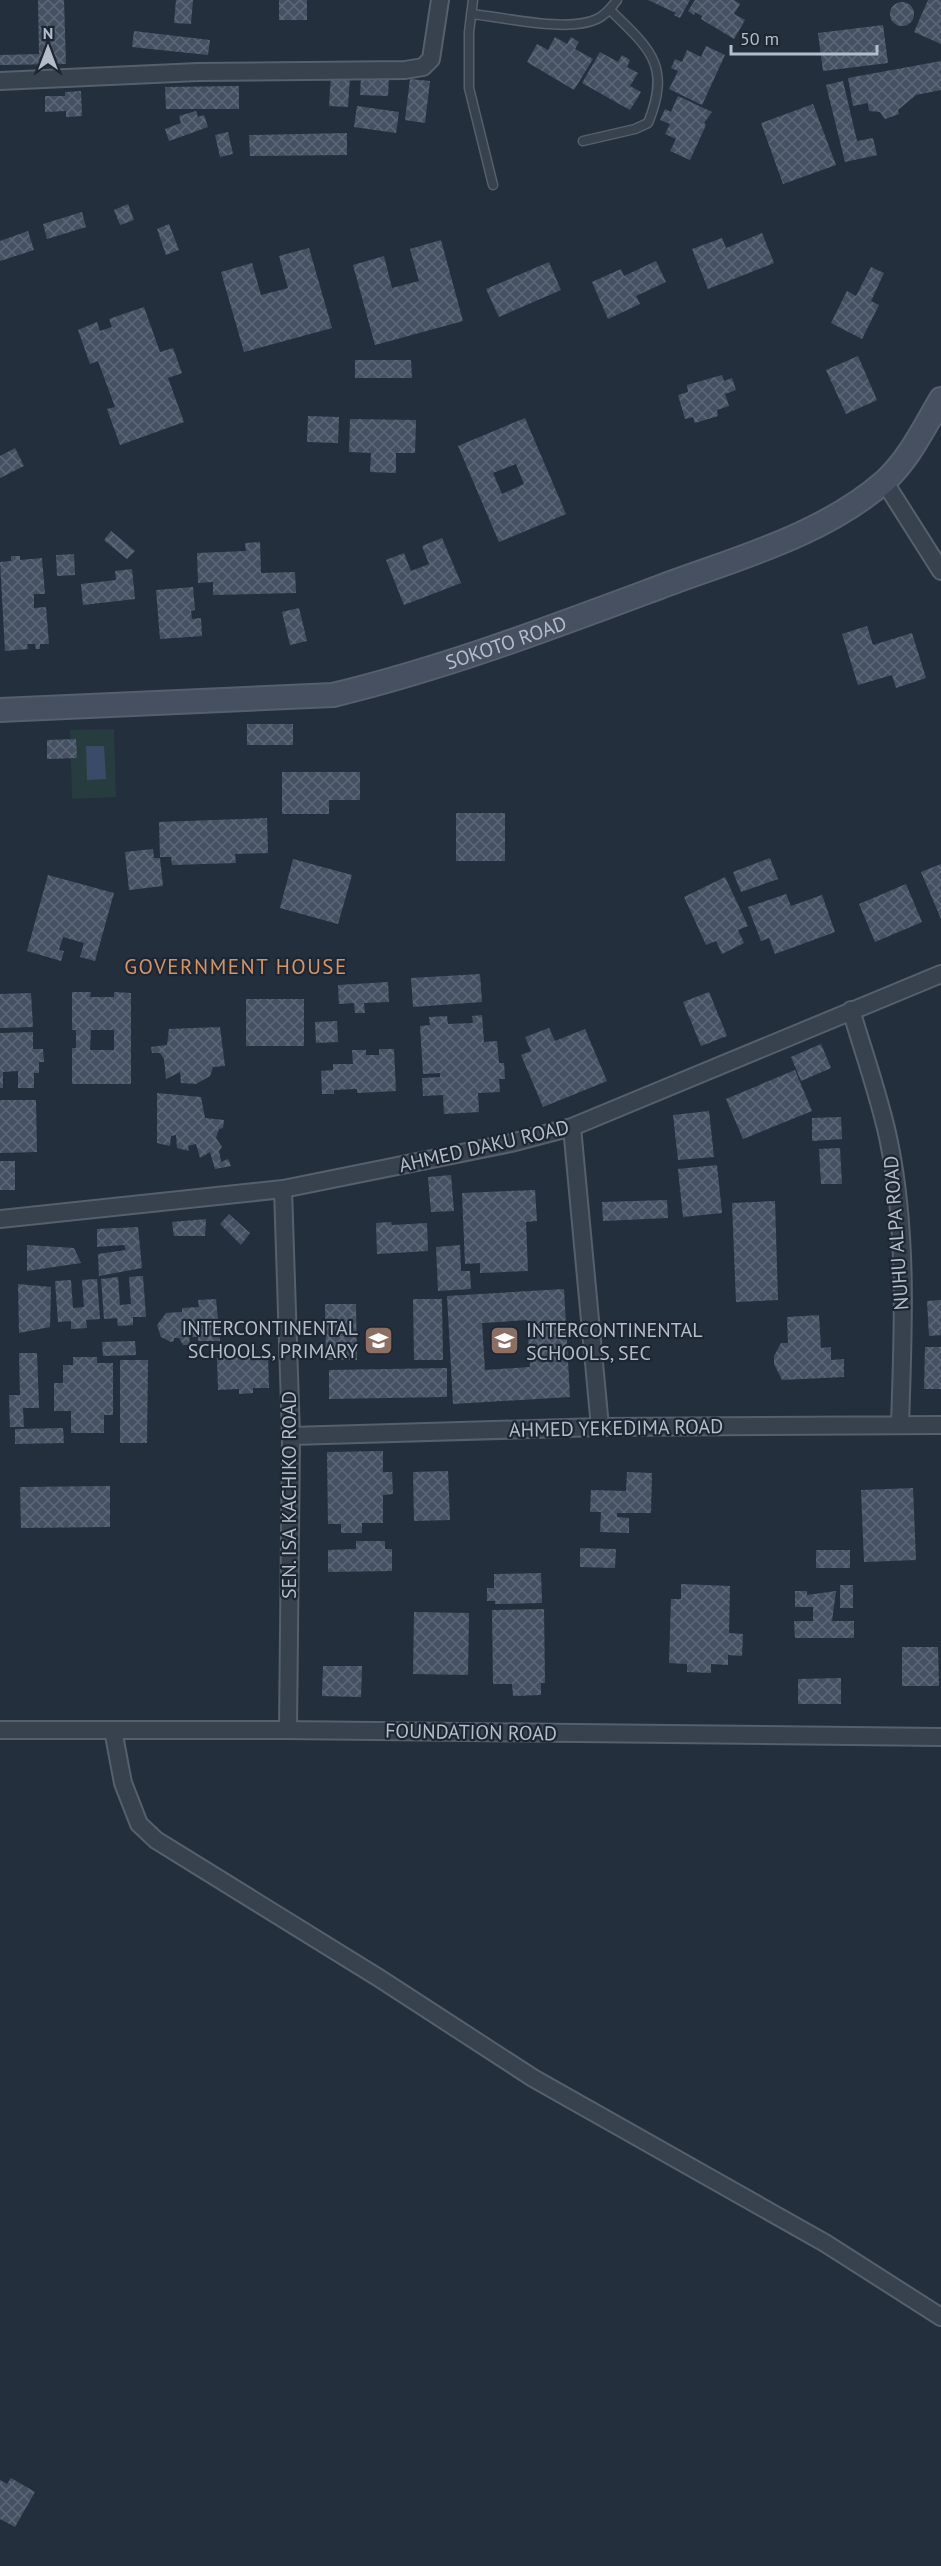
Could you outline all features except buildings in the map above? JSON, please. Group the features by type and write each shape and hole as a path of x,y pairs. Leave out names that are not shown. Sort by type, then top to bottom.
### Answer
{"street":[{"path":"0,81 198,72 414,69 423,67 431,59 440,0"},
{"name":"SOKOTO ROAD","path":"0,710 333,695 373,685 529,636 789,539 835,518 884,481 903,462 941,399"},
{"path":"884,481 941,571"},
{"name":"AHMED DAKU ROAD","path":"0,1219 283,1189 500,1145 572,1126 941,974"},
{"name":"NUHU ALPA ROAD","path":"851,1010 889,1142 899,1213 904,1290 900,1425"},
{"path":"572,1126 600,1427"},
{"name":"SEN. ISA KACHIKO ROAD","path":"283,1189 291,1436 288,1730"},
{"name":"AHMED YEKEDIMA ROAD","path":"291,1436 600,1427 941,1425"},
{"name":"FOUNDATION ROAD","path":"0,1730 288,1730 941,1737"},
{"path":"113,1730 123,1783 139,1824 156,1840 379,1977 533,2078 825,2243 941,2317"}],"lane":[{"path":"474,0 471,14 469,88 493,185"},
{"path":"471,14 559,24 596,20 610,10 617,0"},
{"path":"583,141 635,129 648,123 652,113 657,88 657,68 653,55 610,10"}],"green space":[{"path":"114,729 116,797 72,799 70,730"}],"water":[{"path":"86,746 104,746 106,779 87,780"}],"place":[{"name":"INTERCONTINENTAL SCHOOLS, PRIMARY","path":"379,1340"},
{"name":"INTERCONTINENTAL SCHOOLS, SEC","path":"505,1341"}],"district":[{"name":"GOVERNMENT HOUSE","path":"236,966"}]}
